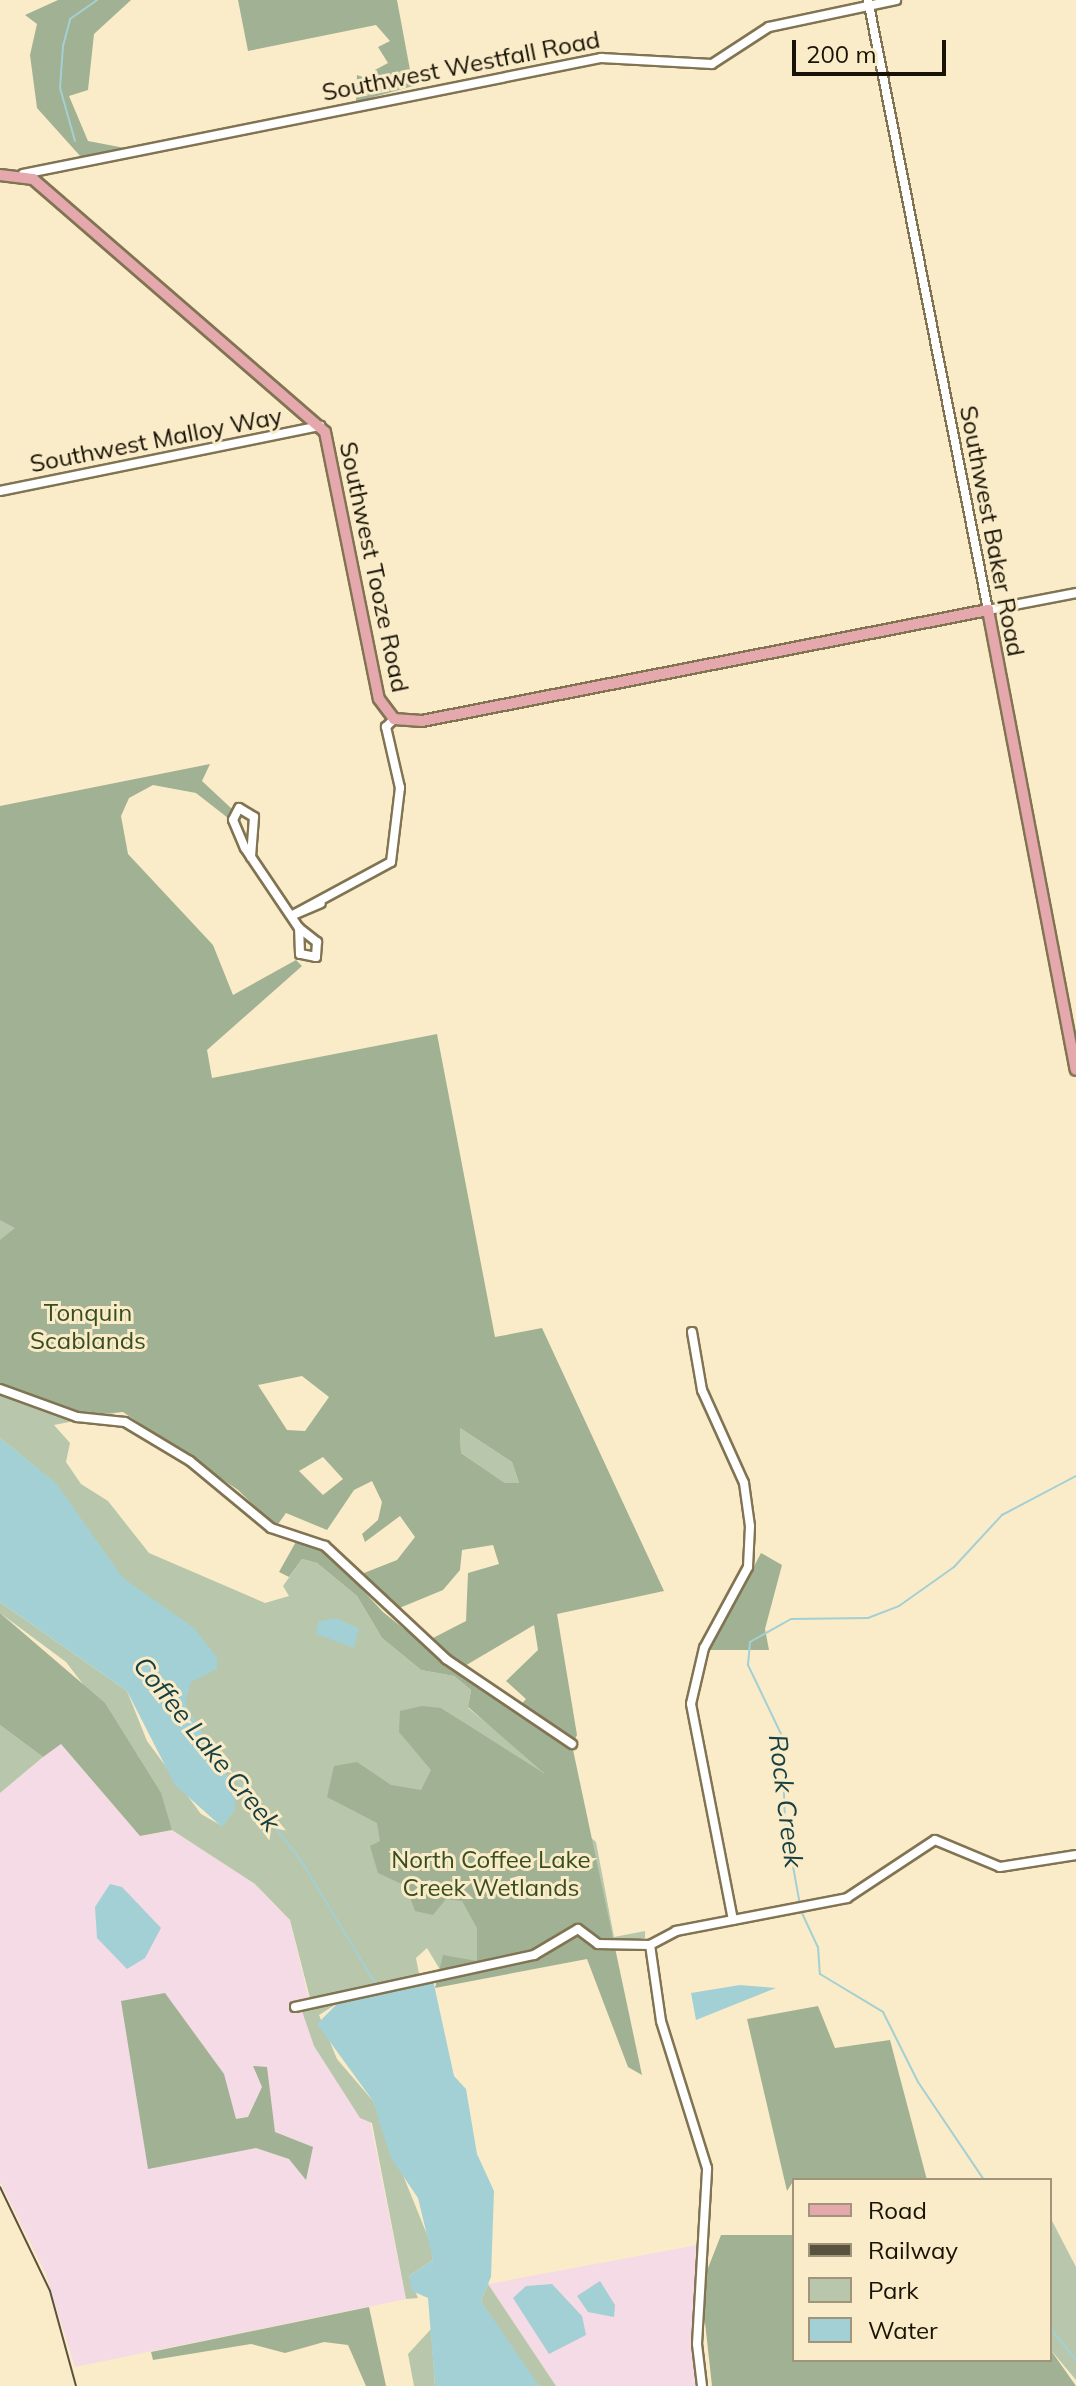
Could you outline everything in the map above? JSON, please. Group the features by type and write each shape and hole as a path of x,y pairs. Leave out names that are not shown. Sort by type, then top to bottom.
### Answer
{"main road":[{"path":"0,175 23,174"},
{"name":"Southwest Tooze Road","path":"23,174 320,426 379,699 394,719 422,721 988,610"},
{"name":"Southwest Baker Road","path":"988,610 1076,1070"}],"street":[{"name":"Southwest Westfall Road","path":"23,174 601,58 712,64 769,27 869,2 896,0"},
{"name":"Southwest Baker Road","path":"869,2 988,610"},
{"name":"Southwest Malloy Way","path":"0,491 320,426"},
{"name":"Southwest Tooze Road","path":"988,610 1076,593"},
{"path":"293,915 384,869 395,852 400,788 386,727 394,719"},
{"path":"251,857 254,817 239,808 234,824 251,857 276,889 299,928"},
{"path":"692,1332 702,1390 744,1483 750,1526 748,1567 704,1648 691,1704 733,1920"},
{"path":"0,1389 77,1417 125,1422 190,1461 271,1528 325,1546 451,1663 572,1744"},
{"path":"295,2007 534,1955 578,1929 598,1944 650,1945 663,1935 847,1898 935,1840 1000,1867 1076,1855"},
{"path":"650,1945 661,2021 707,2168 697,2344 702,2386"}],"shaded area":[{"path":"60,1743 140,1836 172,1830 255,1884 290,1920 318,2037 370,2120 406,2299 75,2367 45,2272 0,2182 0,1793"},
{"path":"697,2245 700,2386 556,2386 488,2284"}],"green space":[{"path":"58,0 131,0 94,34 88,90 69,96 88,141 130,149 81,157 37,108 30,55 37,24 25,15"},
{"path":"238,0 397,0 413,86 356,102 357,75 386,85 375,70 388,63 378,47 390,41 376,25 248,51"},
{"path":"210,764 202,781 232,809 228,818 196,793 153,785 129,798 121,816 128,854 213,945 233,995 296,960 302,966 207,1050 212,1078 437,1034 495,1337 542,1328 664,1591 557,1614 577,1735 572,1745 642,2075 628,2067 587,1959 435,1988 443,1955 477,1961 477,1928 462,1901 446,1899 433,1915 415,1911 406,1886 378,1873 370,1846 380,1841 377,1823 327,1797 334,1766 357,1762 391,1785 421,1790 431,1770 399,1732 400,1711 422,1706 441,1708 545,1774 468,1707 471,1690 454,1676 421,1670 382,1638 357,1596 317,1563 302,1559 289,1577 279,1572 298,1538 319,1543 383,1612 454,1669 433,1638 466,1621 468,1573 499,1564 493,1545 462,1550 460,1570 443,1590 397,1609 364,1573 397,1560 415,1537 400,1516 365,1542 362,1534 378,1520 382,1502 372,1481 354,1490 327,1530 286,1513 276,1527 238,1490 123,1412 77,1415 0,1389 0,1240 15,1228 0,1220 0,806","holes":["302,1376 329,1397 305,1431 287,1430 258,1385","460,1428 512,1462 519,1483 505,1483 461,1453","323,1457 343,1479 323,1495 299,1471","534,1625 538,1650 506,1681 526,1699 519,1707 458,1670"]},
{"path":"0,1121 192,1398 54,1425 70,1443 66,1462 81,1484 108,1501 149,1553 265,1603 289,1596 283,1586 302,1559 317,1563 357,1596 382,1638 421,1670 454,1676 471,1690 468,1708 542,1768 543,1776 441,1708 596,1842 614,1937 645,1931 645,1938 445,1978 427,1948 416,1958 420,1979 311,2002 290,1920 255,1884 172,1830 138,1756 66,1662 0,1613 0,1602 127,1691 147,1741 201,1814 222,1826 235,1791 55,1483 0,1438"},
{"path":"460,1428 512,1462 519,1483 505,1483 461,1453"},
{"path":"761,1553 782,1565 765,1629 769,1650 710,1650"},
{"path":"0,1613 105,1703 161,1793 172,1830 140,1836 61,1744 43,1757 0,1725"},
{"path":"0,1725 43,1757 0,1793"},
{"path":"165,1993 224,2074 236,2119 248,2117 262,2087 253,2066 267,2067 275,2132 313,2147 306,2180 289,2159 256,2148 148,2169 121,2001"},
{"path":"338,2003 319,2015 337,2059 373,2101 430,2242 433,2260 409,2276 418,2298 406,2299 372,2123 360,2118 314,2046 302,2011"},
{"path":"818,2006 835,2048 890,2040 926,2178 792,2178 787,2191 747,2019"},
{"path":"1052,2221 1076,2267 1076,2380 1052,2351"},
{"path":"721,2235 792,2235 792,2362 1052,2362 1052,2352 1076,2386 712,2386 701,2286"},
{"path":"488,2284 556,2386 539,2386 504,2344 481,2301"},
{"path":"369,2307 386,2386 366,2386 348,2345 324,2342 285,2353 251,2344 153,2360 151,2352"},
{"path":"431,2329 435,2386 414,2386 408,2354"}],"water":[{"path":"0,1438 56,1483 123,1578 194,1628 217,1657 217,1669 191,1682 185,1703 235,1791 235,1810 222,1827 175,1785 127,1691 0,1602"},
{"path":"336,1618 359,1629 354,1648 316,1634 318,1622"},
{"path":"110,1884 122,1887 161,1928 145,1958 127,1969 97,1938 95,1907"},
{"path":"433,1980 454,2076 466,2089 477,2154 494,2191 491,2277 481,2301 539,2386 435,2386 428,2298 412,2291 409,2276 433,2260 418,2198 391,2158 373,2101 317,2024 338,2003"},
{"path":"740,1985 776,1988 696,2020 691,1993"},
{"path":"600,2281 615,2305 614,2317 588,2312 577,2296"},
{"path":"552,2284 582,2316 586,2335 549,2354 513,2298 526,2286"}],"waterway":[{"path":"75,141 60,88 63,46 70,19 97,0"},
{"name":"Rock Creek","path":"800,1905 785,1822 782,1736 748,1665 750,1642 791,1619 868,1618 899,1606 954,1567 1002,1515 1076,1476"},
{"name":"Coffee Lake Creek","path":"196,1727 300,1859 377,1986"},
{"name":"Rock Creek","path":"801,1911 818,1947 820,1974 883,2012 918,2082 983,2178"},
{"name":"Rock Creek","path":"1052,2330 1076,2360"}],"railway":[{"path":"0,2187 50,2291 76,2386"}],"park label":[{"name":"Tonquin Scablands","path":"88,1327"},
{"name":"North Coffee Lake Creek Wetlands","path":"491,1874"}]}
